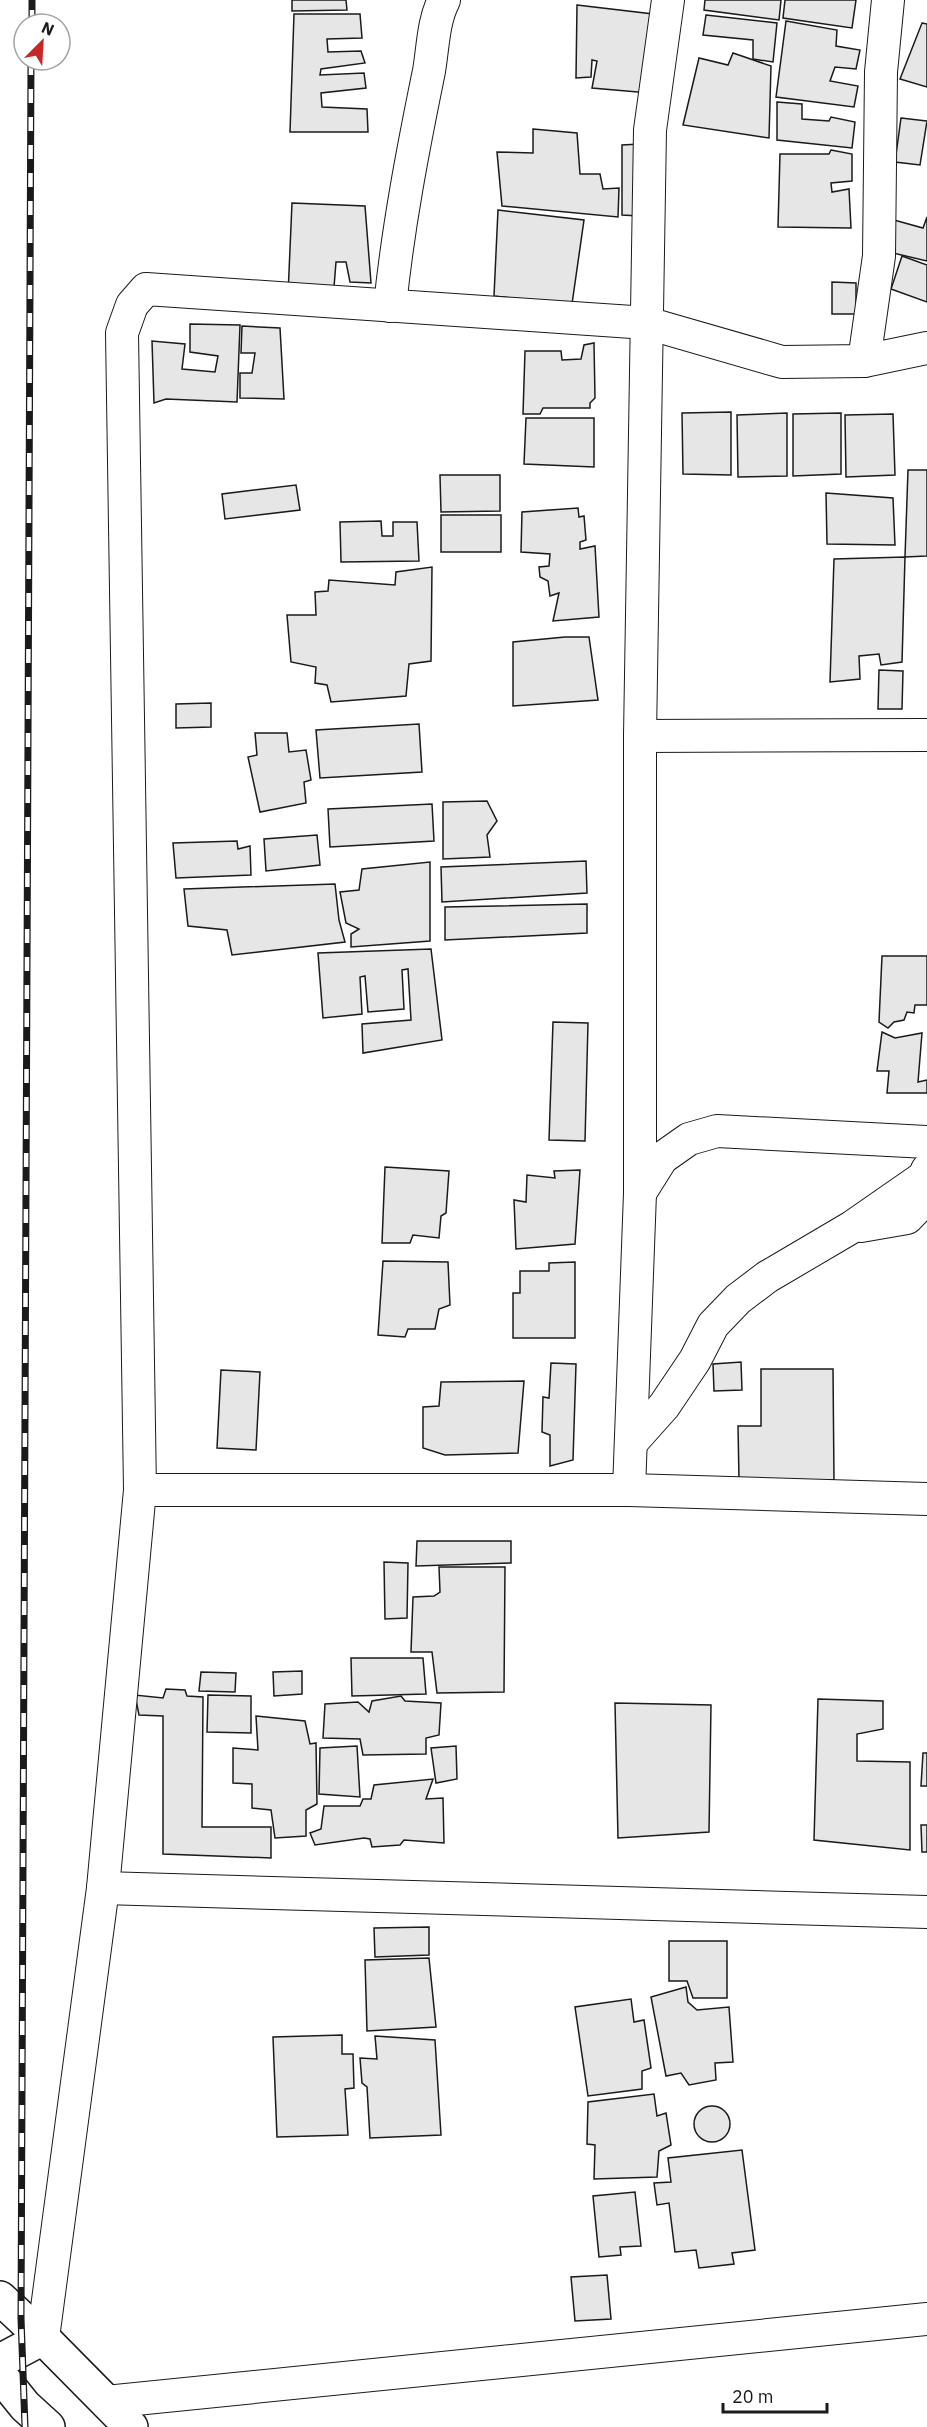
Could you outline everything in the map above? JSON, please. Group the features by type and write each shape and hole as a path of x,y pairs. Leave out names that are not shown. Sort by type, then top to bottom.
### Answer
{"main road":[{"path":"0,2298 131,2427"},
{"path":"0,2361 43,2338"},
{"path":"0,2375 25,2406 48,2427"}],"street":[{"path":"629,1490 640,1193 640,736 650,130 668,0"},
{"path":"864,361 879,256 880,72 888,0"},
{"path":"390,306 395,253 434,47 438,4"},
{"path":"43,2338 103,1888 140,1490 122,333 132,305 146,289 647,323 782,362 864,361 927,348"},
{"path":"640,736 927,735"},
{"path":"640,1193 662,1158 689,1139 717,1131 927,1142"},
{"path":"631,1443 664,1406 695,1360 714,1325 738,1299 767,1277 852,1227 924,1177 927,1170"},
{"path":"852,1227 908,1218 927,1197"},
{"path":"140,1490 629,1490 927,1499"},
{"path":"103,1888 927,1912"},
{"path":"106,2403 927,2319"}],"building":[{"path":"292,0 346,0 347,10 292,11"},
{"path":"705,0 781,0 779,20 704,10"},
{"path":"785,0 856,0 852,28 783,18"},
{"path":"577,5 653,14 649,93 592,88 597,61 592,60 591,77 576,78"},
{"path":"294,14 360,14 362,38 327,39 328,52 361,51 365,63 321,69 320,75 364,73 366,88 321,93 322,107 367,109 368,132 290,132"},
{"path":"706,15 777,23 773,62 753,59 753,40 703,35"},
{"path":"786,21 837,30 836,46 860,50 856,69 835,67 830,81 858,86 854,107 776,97"},
{"path":"922,23 927,24 927,87 900,79"},
{"path":"733,53 771,66 769,138 683,125 699,58 728,65"},
{"path":"777,102 802,104 802,119 829,121 831,117 855,122 852,148 777,140"},
{"path":"901,118 927,121 920,165 895,162"},
{"path":"533,129 577,133 580,174 600,174 603,189 619,188 618,217 502,206 497,152 533,153"},
{"path":"640,144 657,217 622,215 622,145"},
{"path":"831,150 852,154 852,181 831,183 832,192 849,189 851,228 778,227 780,154 829,154"},
{"path":"292,203 365,206 371,283 350,282 346,262 336,262 334,287 288,295"},
{"path":"498,210 584,220 572,304 494,296"},
{"path":"927,217 927,261 893,253 894,220 923,228"},
{"path":"902,256 927,265 927,302 891,289"},
{"path":"832,282 856,283 856,314 832,314"},
{"path":"190,324 240,325 237,402 166,399 154,403 152,341 185,344 182,369 215,372 218,356 190,352"},
{"path":"242,326 280,328 284,399 240,398 240,373 252,373 255,353 241,353"},
{"path":"594,343 595,398 590,403 590,408 543,408 540,414 523,414 525,351 561,351 562,360 581,359 584,345"},
{"path":"731,412 731,475 683,474 682,413"},
{"path":"787,413 787,476 738,477 737,415"},
{"path":"841,413 841,474 793,476 793,414"},
{"path":"893,414 895,475 846,477 845,415"},
{"path":"526,418 594,418 594,467 524,464"},
{"path":"908,470 927,470 927,556 905,557"},
{"path":"440,475 500,475 500,511 441,512"},
{"path":"296,485 300,510 225,519 222,494"},
{"path":"826,493 893,498 895,545 827,544"},
{"path":"578,508 579,517 584,516 586,540 580,542 580,549 595,546 599,617 553,621 559,593 550,596 548,581 540,577 539,567 549,566 550,554 521,552 522,512"},
{"path":"441,515 501,515 501,552 441,552"},
{"path":"381,521 382,536 393,536 393,522 417,522 419,561 341,562 340,522"},
{"path":"905,557 902,662 881,665 879,654 859,656 860,679 830,682 834,559"},
{"path":"432,567 431,661 409,664 406,696 331,702 327,685 315,683 316,667 291,662 287,615 316,615 315,592 328,591 329,580 395,585 396,572"},
{"path":"589,637 598,700 513,706 513,642"},
{"path":"879,670 903,671 902,709 878,709"},
{"path":"211,703 211,727 176,728 176,704"},
{"path":"419,724 422,772 320,778 316,730"},
{"path":"255,733 287,733 289,752 306,750 311,780 304,782 306,803 260,812 248,757 257,755"},
{"path":"487,801 497,821 487,835 490,857 443,859 443,802"},
{"path":"432,804 434,841 330,847 328,809"},
{"path":"317,835 320,865 266,871 264,839"},
{"path":"237,841 238,849 250,846 251,875 176,878 173,843"},
{"path":"586,861 587,893 442,902 441,867"},
{"path":"430,862 430,941 351,947 351,934 359,929 346,923 340,892 359,890 362,869"},
{"path":"335,884 339,920 345,942 232,955 227,930 188,926 184,889"},
{"path":"587,904 587,933 445,940 445,907"},
{"path":"431,949 442,1040 363,1053 362,1024 411,1020 408,969 402,970 404,1009 368,1012 365,976 360,977 362,1014 323,1018 318,953"},
{"path":"882,956 927,956 927,1005 915,1005 914,1013 907,1012 904,1020 894,1022 888,1028 879,1022"},
{"path":"553,1022 588,1023 585,1141 549,1140"},
{"path":"882,1032 895,1038 922,1033 918,1082 927,1080 927,1093 887,1093 889,1071 877,1071"},
{"path":"385,1167 449,1171 446,1213 441,1216 439,1238 413,1235 410,1243 382,1243"},
{"path":"580,1170 575,1244 516,1249 514,1200 526,1202 527,1175 555,1178 554,1171"},
{"path":"383,1261 448,1262 450,1305 439,1309 435,1329 408,1329 405,1337 378,1335"},
{"path":"575,1262 575,1338 513,1338 513,1293 520,1293 520,1271 549,1271 549,1263"},
{"path":"741,1362 742,1390 714,1391 713,1364"},
{"path":"551,1363 576,1364 573,1460 550,1466 550,1435 542,1432 543,1397 549,1398"},
{"path":"761,1369 833,1369 834,1480 739,1479 738,1426 761,1426"},
{"path":"221,1370 260,1372 256,1450 217,1448"},
{"path":"524,1381 518,1453 445,1455 423,1448 423,1407 439,1406 441,1382"},
{"path":"417,1541 511,1541 511,1563 416,1566"},
{"path":"384,1562 408,1563 407,1618 385,1619"},
{"path":"439,1567 505,1567 504,1692 437,1693 432,1652 411,1652 413,1597 434,1596 440,1592"},
{"path":"351,1658 423,1658 426,1694 352,1696"},
{"path":"302,1671 302,1694 274,1696 273,1672"},
{"path":"201,1672 236,1673 235,1692 199,1691"},
{"path":"166,1689 185,1690 187,1696 203,1697 202,1827 271,1827 271,1858 163,1854 163,1716 139,1715 135,1695 163,1698"},
{"path":"208,1695 251,1696 251,1733 207,1732"},
{"path":"401,1696 405,1701 441,1703 439,1735 426,1738 426,1754 363,1755 360,1739 323,1738 325,1704 358,1702 369,1712 372,1701"},
{"path":"818,1699 883,1701 883,1729 857,1734 857,1761 910,1762 910,1850 814,1840"},
{"path":"615,1703 711,1705 709,1832 618,1838"},
{"path":"256,1716 305,1721 310,1744 316,1743 317,1804 306,1810 306,1836 275,1838 271,1810 252,1808 252,1784 233,1783 233,1748 258,1750"},
{"path":"357,1746 360,1797 319,1794 320,1748"},
{"path":"456,1746 457,1779 436,1783 431,1748"},
{"path":"923,1753 927,1753 927,1786 921,1786"},
{"path":"433,1779 426,1799 443,1798 444,1843 404,1840 400,1845 372,1847 370,1839 364,1838 315,1845 310,1833 321,1829 324,1806 360,1806 363,1799 371,1799 374,1785"},
{"path":"921,1825 927,1825 927,1852 922,1852"},
{"path":"429,1927 429,1955 375,1957 374,1928"},
{"path":"669,1941 727,1941 727,1998 693,1998 687,1981 669,1981"},
{"path":"429,1958 436,2027 367,2031 365,1960"},
{"path":"686,1987 688,2002 697,2010 729,2007 733,2062 715,2063 716,2080 689,2085 681,2073 666,2076 651,1997"},
{"path":"631,1999 634,2022 644,2020 651,2068 642,2071 642,2089 588,2096 575,2007"},
{"path":"342,2035 342,2054 353,2054 354,2088 345,2089 348,2135 277,2137 273,2037"},
{"path":"375,2036 435,2040 441,2135 370,2138 367,2087 362,2083 360,2058 377,2059"},
{"path":"654,2094 657,2116 666,2113 671,2145 659,2151 657,2177 594,2179 595,2145 587,2144 588,2102"},
{"path":"712,2106 725,2111 730,2124 725,2137 712,2142 699,2137 694,2124 699,2111"},
{"path":"742,2150 755,2250 732,2253 734,2264 699,2268 696,2250 675,2252 669,2203 657,2205 654,2183 671,2182 668,2158"},
{"path":"635,2192 641,2246 620,2247 621,2255 599,2257 593,2196"},
{"path":"607,2275 611,2319 575,2321 571,2277"}],"railway":[{"path":"32,0 32,12"},
{"path":"25,2427 21,2318 31,72"}]}
